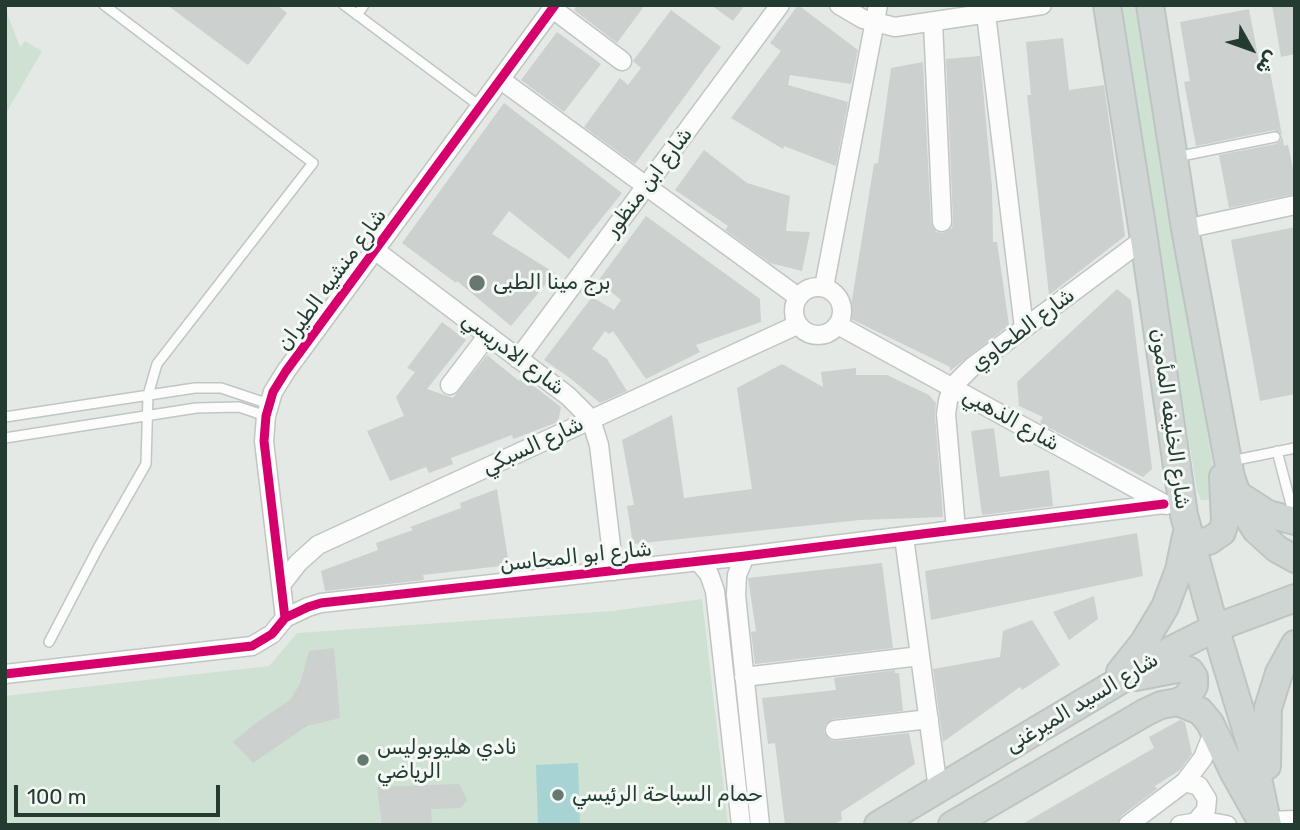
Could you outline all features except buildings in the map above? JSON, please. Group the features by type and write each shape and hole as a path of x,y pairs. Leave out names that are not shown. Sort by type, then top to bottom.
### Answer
{"main road":[{"name":"شارع الخليفه المأمون","path":"1107,5 1144,239 1181,522 1251,746 1266,819"},
{"path":"1150,5 1185,229 1226,457 1241,506 1256,530 1277,549 1295,559"},
{"path":"1181,522 1199,542 1218,536 1224,527 1222,484 1226,457"},
{"path":"1236,492 1268,514 1295,519"},
{"path":"1089,699 1132,658 1155,625 1179,569 1181,522"},
{"name":"شارع السيد الميرغنى","path":"878,825 1162,655 1215,628 1295,598"},
{"path":"1266,819 1268,708 1279,673 1295,644"},
{"path":"1127,678 1182,668 1190,671 1194,677 1194,686 1186,698 1178,702"},
{"path":"1178,702 1200,711 1214,730 1234,773 1266,819"},
{"name":"شارع السيد الميرغنى","path":"952,825 1146,712 1161,705 1178,702"}],"street":[{"name":"شارع ابن منظور","path":"518,359 780,5"},
{"path":"839,5 876,14 895,27 1042,5"},
{"path":"554,7 621,61"},
{"name":"شارع منشيه الطيران","path":"285,618 264,441 267,410 286,371 554,7"},
{"path":"989,11 1024,328"},
{"path":"824,287 876,14"},
{"path":"933,22 942,222"},
{"path":"501,80 798,297"},
{"path":"1185,229 1295,205"},
{"name":"شارع الطحاوي","path":"956,530 946,414 953,387 972,367 1144,239"},
{"name":"شارع الادريسي","path":"376,250 574,401 590,420 599,445 614,571"},
{"path":"812,287 824,287 839,299 843,312 838,325 828,334 815,336 797,325 793,314 798,297 812,287"},
{"name":"شارع السبكي","path":"281,585 298,563 318,545 797,325"},
{"name":"شارع الذهبي","path":"838,325 953,387 1181,522"},
{"path":"450,385 488,335"},
{"name":"شارع ابو المحاسن","path":"5,674 252,646 272,634 285,618 321,603 956,530 1181,522"},
{"path":"904,537 938,789"},
{"path":"744,556 737,575 736,588 760,825"},
{"path":"698,561 709,575 715,591 741,825"},
{"path":"744,677 920,656"},
{"path":"835,730 929,719"},
{"path":"1128,825 1185,782 1203,758 1214,730"},
{"path":"1185,782 1199,786 1207,799 1206,810 1188,823"},
{"path":"1266,819 1295,820"},
{"path":"1188,823 1211,821 1227,825"}],"lane":[{"path":"344,5 481,107"},
{"path":"357,15 364,5"},
{"path":"50,642 98,548 146,464 148,395 157,364 313,163 110,7"},
{"path":"1174,158 1275,136"},
{"path":"5,417 195,387 221,388 267,410"},
{"path":"5,438 216,406 267,410"},
{"path":"1226,457 1295,448"},
{"path":"1277,451 1295,519"}],"green space":[{"path":"1120,5 1139,5 1217,492 1213,500 1201,500 1197,491"},
{"path":"5,8 20,47 25,41 42,51 5,115"},
{"name":"نادي هليوبوليس الرياضي","path":"702,599 728,825 5,825 5,696 269,666 297,633 612,611"}],"water":[{"name":"حمام السباحة الرئيسي","path":"578,763 580,825 538,825 536,765"}],"cycle path":[{"path":"285,618 264,441 266,416 273,392 555,5"},
{"path":"5,674 252,646 272,634 285,618 321,603 745,556 1164,504"}],"place":[{"name":"برج مينا الطبى","path":"477,283"},
{"name":"نادي هليوبوليس الرياضي","path":"363,760"},
{"name":"حمام السباحة الرئيسي","path":"558,795"}]}
